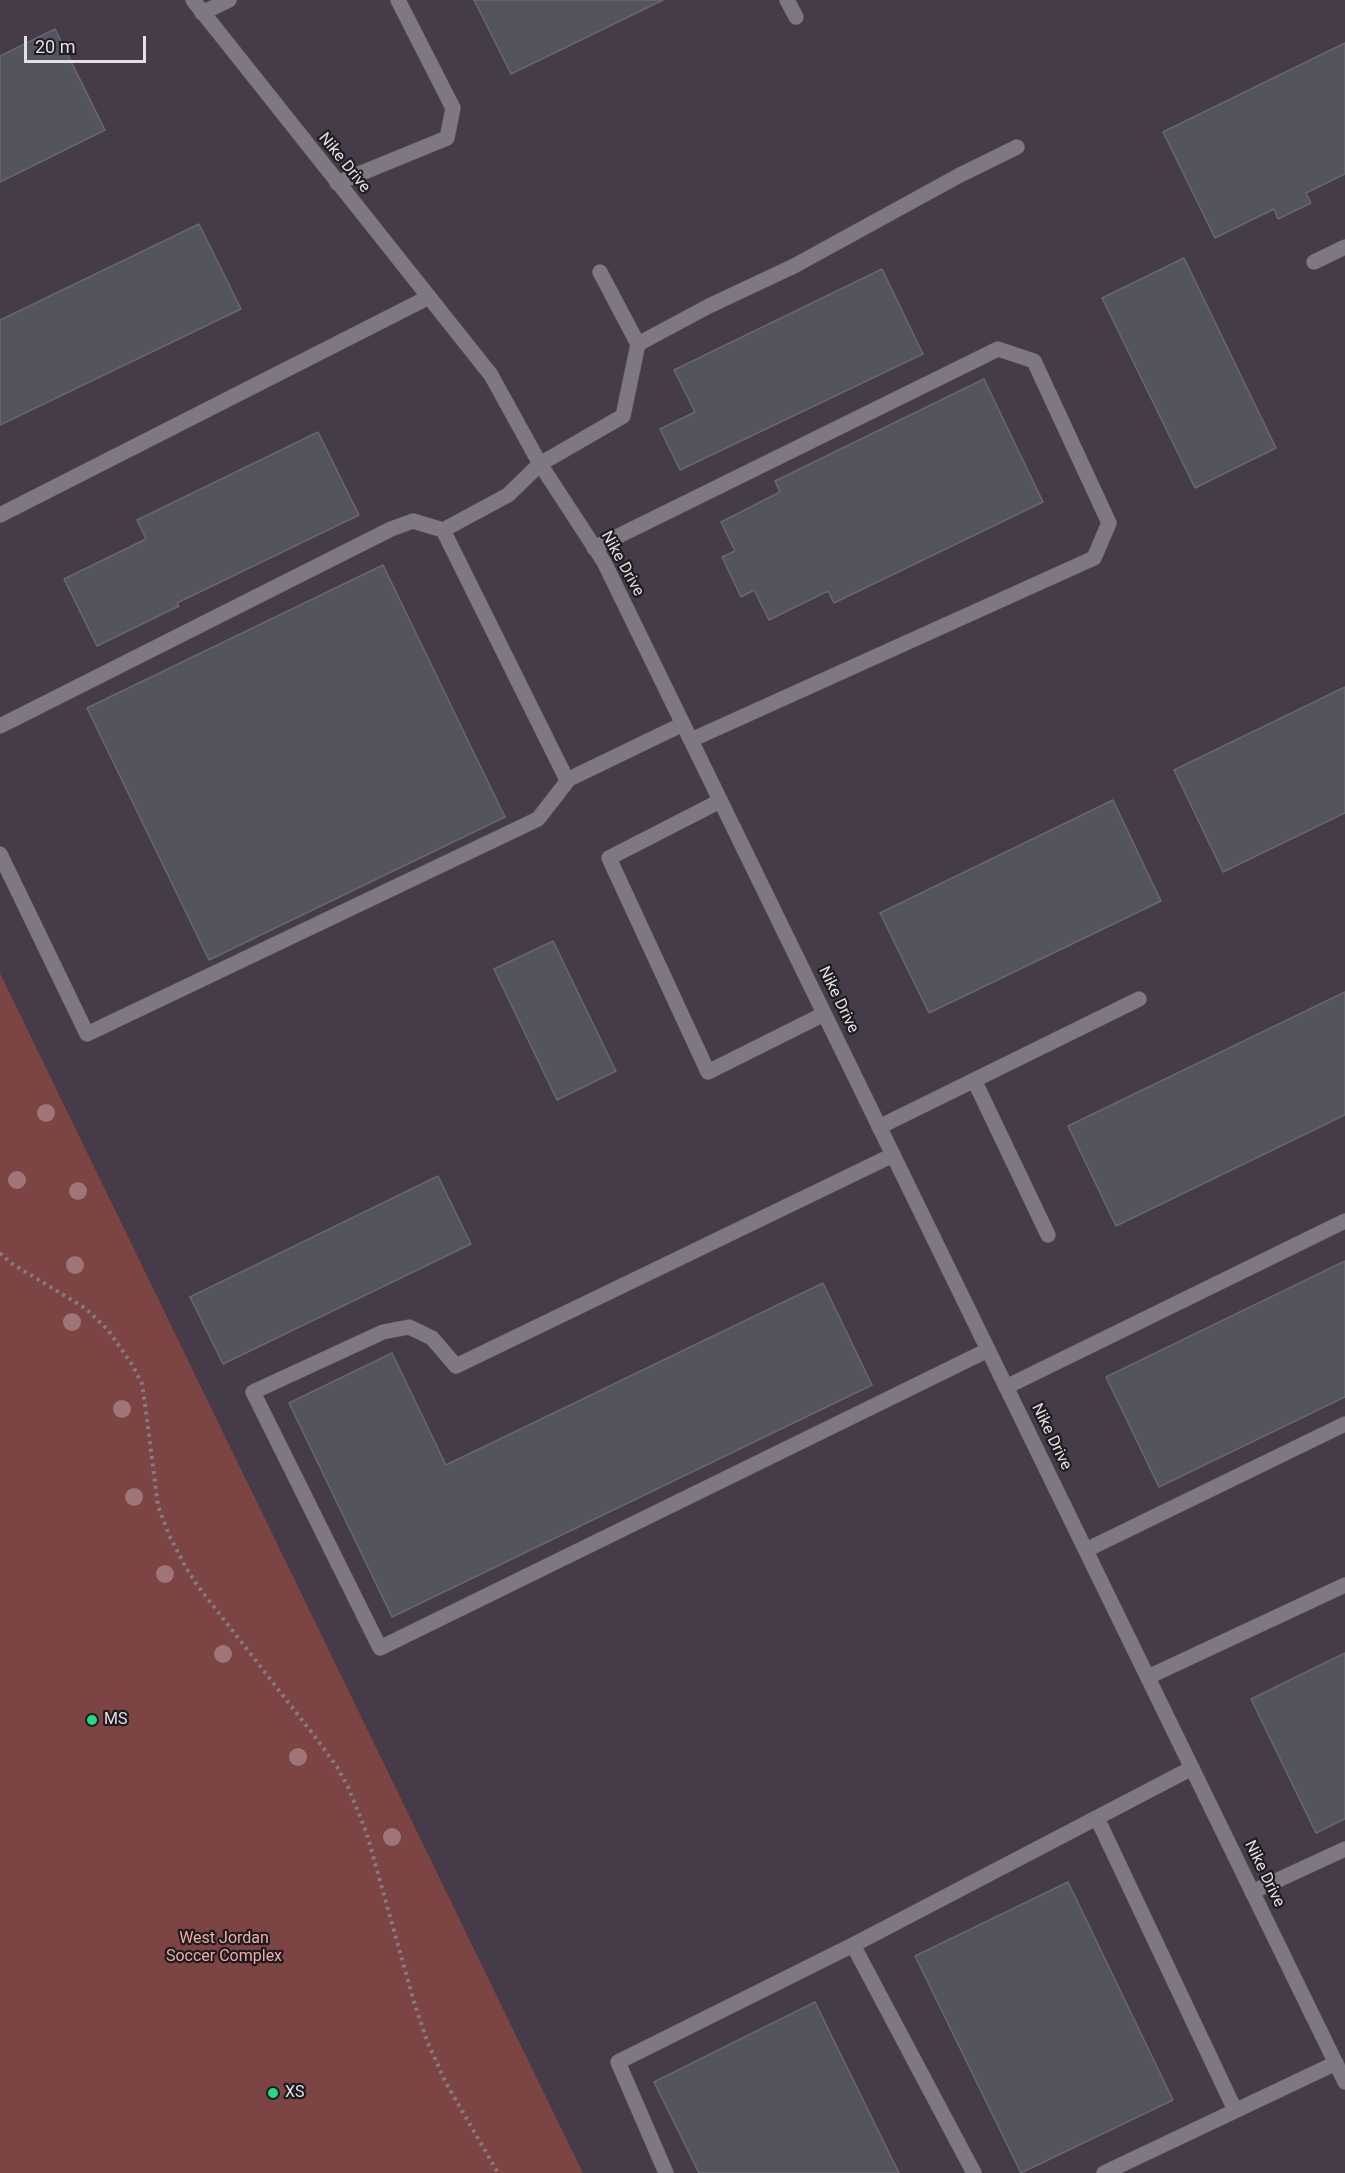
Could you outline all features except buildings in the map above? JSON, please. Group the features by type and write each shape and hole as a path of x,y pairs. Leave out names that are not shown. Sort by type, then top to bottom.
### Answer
{"street":[{"name":"Nike Drive","path":"193,0 491,375 540,464 604,562 1345,2082"},
{"path":"202,13 229,0"},
{"path":"337,183 447,138 453,108 398,0"},
{"path":"787,0 796,18"},
{"path":"638,344 709,306 794,266 960,175 1017,147"},
{"path":"1314,262 1345,247"},
{"path":"0,726 391,529 413,521 443,530 508,495 540,464 623,416 638,344 600,272"},
{"path":"0,515 429,297"},
{"path":"594,548 998,349 1034,361 1110,523 1094,558 691,740"},
{"path":"443,530 567,780 569,779"},
{"path":"0,854 87,1034 538,819 569,779 683,724"},
{"path":"720,801 609,858 708,1072 824,1014"},
{"path":"879,1127 1138,999"},
{"path":"974,1080 1048,1235"},
{"path":"893,1155 456,1366 432,1338 409,1327 383,1332 253,1392 380,1648 988,1350"},
{"path":"1006,1387 1345,1221"},
{"path":"1086,1550 1345,1424"},
{"path":"1148,1677 1345,1585"},
{"path":"666,2173 618,2062 853,1945 1192,1768"},
{"path":"1096,1818 1235,2110"},
{"path":"1252,1892 1345,1849"},
{"path":"853,1945 974,2173"},
{"path":"1104,2173 1336,2063"}],"path":[{"path":"0,1253 11,1263 85,1308 108,1330 134,1366 142,1384 158,1506 169,1535 197,1585 316,1738 348,1787 366,1831 414,2002 428,2041 446,2083 498,2173"}],"shaded area":[{"path":"0,0 1345,0 1345,2173 583,2173 0,973"}],"green space":[{"name":"West Jordan Soccer Complex","path":"0,973 511,2025 583,2173 0,2173"}],"place":[{"name":"MS","path":"92,1720"},
{"name":"XS","path":"273,2093"}]}
